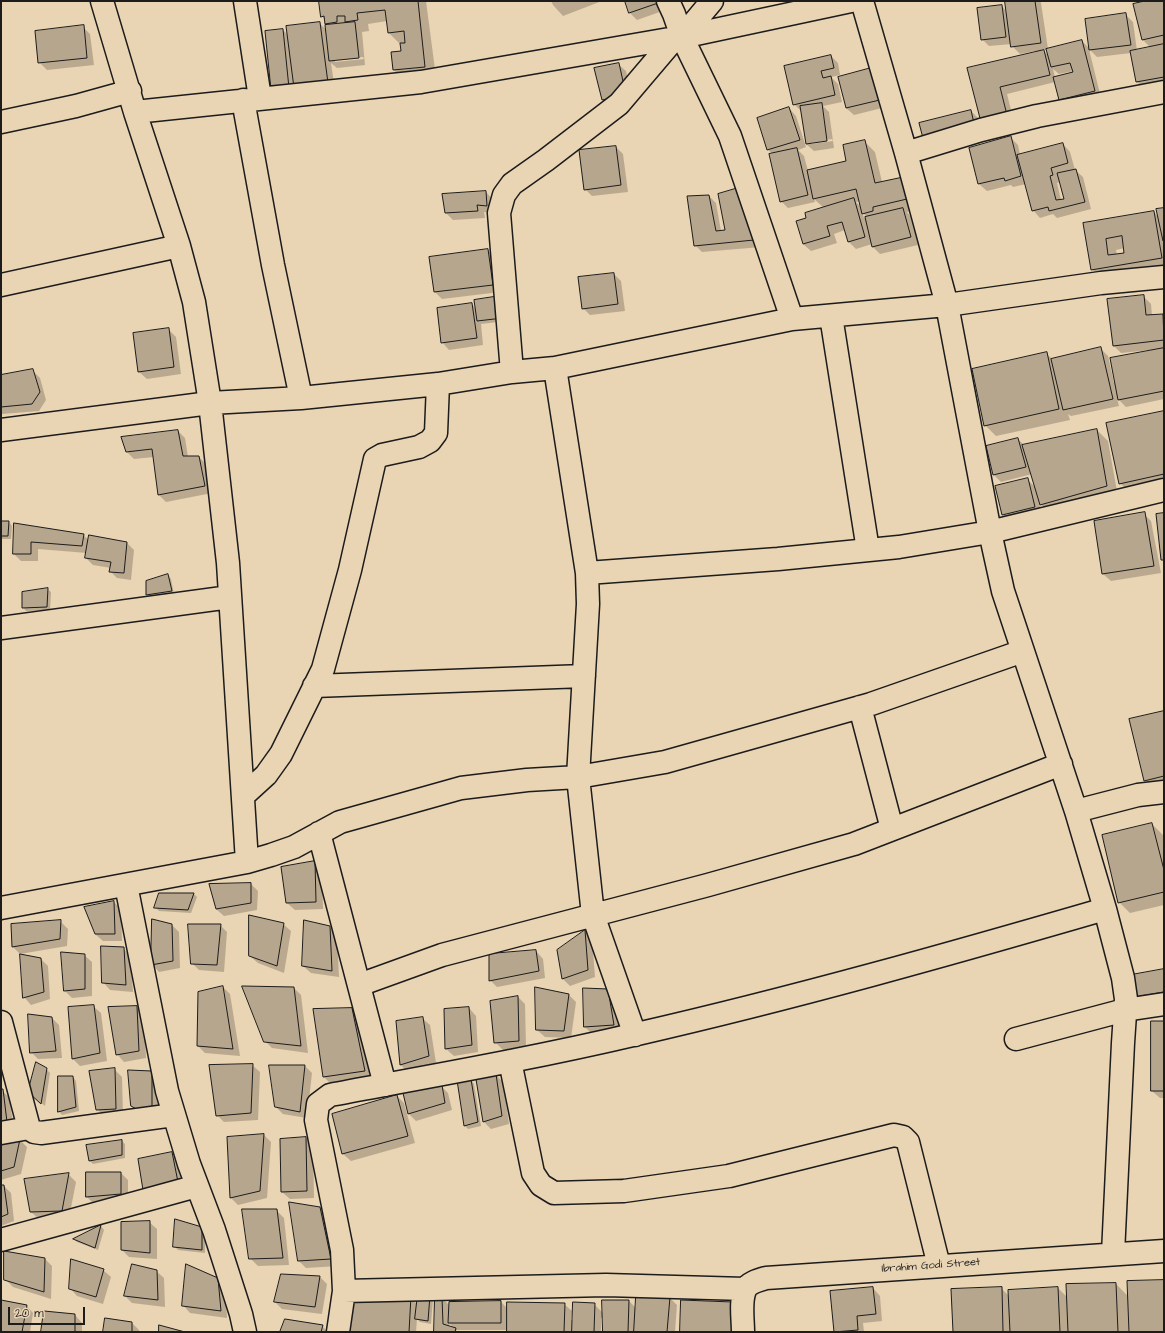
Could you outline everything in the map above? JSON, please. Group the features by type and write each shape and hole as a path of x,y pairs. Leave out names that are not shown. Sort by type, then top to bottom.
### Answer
{"street":[{"path":"102,1 135,112 179,246 194,302 210,403 228,564 247,862"},
{"path":"245,1 252,99 273,265 301,398"},
{"path":"668,1 674,14 678,37 730,136 792,319"},
{"path":"512,372 499,213 504,195 512,184 619,104 712,1"},
{"path":"135,112 420,82 678,37 851,1"},
{"path":"862,1 906,153 947,305 990,532 1003,591 1076,811 1105,909 1123,978 1126,999 1112,1254"},
{"path":"1,122 76,106 130,91"},
{"path":"906,153 995,126 1052,113 1164,92"},
{"path":"1,285 179,246"},
{"path":"1,430 210,403 301,398 438,384 512,372 555,368 792,319 947,305 1101,283 1164,277"},
{"path":"831,316 868,550"},
{"path":"555,368 587,573 588,604 578,777 593,915 635,1035"},
{"path":"242,796 266,775 281,754 323,669 350,570 375,459 382,455 419,446 430,441 436,433 438,384"},
{"path":"587,573 778,559 899,547 990,532 1164,490"},
{"path":"1,628 230,597"},
{"path":"1,908 247,862 294,847 340,822 461,788 527,780 578,777 665,762 860,707 1023,651"},
{"path":"314,686 584,676"},
{"path":"860,707 892,829"},
{"path":"359,984 442,954 708,885 854,844 1061,764"},
{"path":"1076,811 1138,795 1164,792"},
{"path":"319,833 385,1085"},
{"path":"126,885 167,1091 197,1186 214,1230 241,1314 245,1332"},
{"path":"338,1332 344,1291 342,1250 316,1120 318,1104 330,1095 510,1061 635,1035 751,1007 917,963 1105,909"},
{"path":"1016,1039 1125,1010 1164,1004"},
{"path":"1,1022 29,1128 34,1132 41,1133 174,1115"},
{"path":"510,1061 533,1173 541,1185 554,1193 624,1191 729,1176 894,1135 903,1137 908,1142 939,1266"},
{"path":"1,1133 29,1128"},
{"path":"1,1240 197,1186"},
{"name":"Ibrahim Godi Street","path":"745,1289 755,1281 766,1278 1164,1251"},
{"path":"344,1291 606,1285 745,1289 743,1301 743,1332"}],"building":[{"path":"319,1 418,1 425,67 393,70 391,52 401,51 400,43 405,43 404,31 388,33 385,10 357,13 358,20 345,22 345,16 337,16 337,22 325,24 324,16 321,17"},
{"path":"625,1 664,1 629,13"},
{"path":"1005,1 1035,1 1041,43 1011,47"},
{"path":"1145,1 1164,1 1164,35 1142,40 1133,4"},
{"path":"1002,5 1006,37 981,40 977,8"},
{"path":"1126,13 1131,45 1089,50 1085,19"},
{"path":"320,22 328,83 294,88 286,26"},
{"path":"355,22 359,58 329,61 325,25"},
{"path":"84,25 87,58 38,63 35,31"},
{"path":"283,29 289,88 271,90 265,31"},
{"path":"1082,40 1095,91 1059,100 1053,77 1073,72 1070,63 1051,67 1046,49"},
{"path":"1164,44 1164,77 1136,82 1130,51"},
{"path":"1044,50 1050,75 1000,87 1008,119 982,126 967,68"},
{"path":"831,55 834,68 821,71 823,78 831,76 835,95 793,105 784,66"},
{"path":"619,63 626,95 602,100 594,68"},
{"path":"875,67 884,99 846,108 838,77"},
{"path":"822,103 827,141 806,144 800,106"},
{"path":"789,107 800,140 767,150 757,118"},
{"path":"971,110 975,128 924,142 919,123"},
{"path":"1011,136 1021,176 1005,181 1004,178 978,184 969,148"},
{"path":"865,140 875,183 908,176 914,202 908,203 907,199 873,207 873,211 862,214 856,189 813,199 807,170 846,161 843,145"},
{"path":"1063,143 1068,163 1051,168 1053,175 1050,176 1056,200 1064,199 1057,173 1076,169 1085,202 1049,211 1048,207 1032,211 1017,155"},
{"path":"616,146 621,185 584,190 579,150"},
{"path":"797,148 808,195 780,202 769,154"},
{"path":"745,186 754,240 694,246 687,196 709,195 716,231 725,230 718,194"},
{"path":"486,191 487,206 477,205 478,211 445,213 442,194"},
{"path":"854,198 865,237 848,242 842,222 827,226 830,236 803,244 796,221 806,218 805,213"},
{"path":"903,208 911,237 872,247 865,217"},
{"path":"1164,208 1164,241 1163,241 1156,209"},
{"path":"1154,211 1162,258 1091,270 1083,223","holes":["1122,236 1124,253 1108,255 1106,239"]},
{"path":"488,249 493,285 434,292 429,257"},
{"path":"614,273 618,304 582,309 578,277"},
{"path":"1144,295 1146,315 1163,314 1164,340 1113,346 1107,299"},
{"path":"500,296 503,318 477,321 474,300"},
{"path":"472,303 477,338 441,343 437,308"},
{"path":"169,328 174,367 138,372 133,333"},
{"path":"1101,347 1113,399 1063,410 1051,359"},
{"path":"1164,348 1164,391 1118,400 1110,358"},
{"path":"1047,352 1059,409 984,426 972,369"},
{"path":"33,369 40,392 32,404 1,407 1,375"},
{"path":"1164,411 1164,474 1119,484 1106,423"},
{"path":"1097,429 1107,486 1040,505 1022,445"},
{"path":"178,430 183,456 199,456 205,486 158,495 152,449 126,452 121,437"},
{"path":"1018,438 1026,467 993,475 986,446"},
{"path":"1028,478 1035,507 1002,515 995,486"},
{"path":"1145,512 1154,566 1102,574 1094,521"},
{"path":"1164,513 1164,560 1161,560 1156,514"},
{"path":"1,521 9,521 8,536 1,536"},
{"path":"14,523 84,534 82,546 31,542 31,554 13,554"},
{"path":"89,535 127,542 124,573 109,572 111,562 85,558"},
{"path":"168,574 172,591 146,595 146,581"},
{"path":"48,588 47,607 22,608 22,592"},
{"path":"1164,711 1164,776 1144,781 1129,719"},
{"path":"1152,823 1164,870 1164,892 1118,903 1102,835"},
{"path":"315,861 316,902 286,903 281,867"},
{"path":"251,883 251,903 216,909 209,884"},
{"path":"159,893 194,893 188,910 154,908"},
{"path":"114,901 115,934 95,934 84,907"},
{"path":"249,915 284,923 277,966 249,956"},
{"path":"152,919 172,924 173,961 151,965"},
{"path":"61,920 60,939 12,947 11,924"},
{"path":"304,920 330,926 332,971 302,966"},
{"path":"188,924 221,924 217,965 191,964"},
{"path":"585,930 588,970 562,979 557,950"},
{"path":"101,946 124,947 126,985 102,983"},
{"path":"536,950 539,971 489,981 489,954"},
{"path":"61,952 85,954 85,989 64,991"},
{"path":"20,954 41,958 44,992 23,998"},
{"path":"1164,969 1164,992 1135,997 1131,975"},
{"path":"223,986 233,1049 197,1046 198,992"},
{"path":"242,986 294,987 301,1046 264,1042"},
{"path":"535,987 569,994 564,1031 536,1030"},
{"path":"583,988 608,989 614,1025 584,1027"},
{"path":"518,996 519,1041 494,1043 490,1001"},
{"path":"94,1005 100,1053 72,1059 68,1007"},
{"path":"137,1006 139,1051 116,1055 108,1007"},
{"path":"469,1007 472,1045 445,1049 444,1009"},
{"path":"352,1008 365,1071 323,1077 313,1009"},
{"path":"28,1014 52,1017 56,1051 30,1053"},
{"path":"423,1017 429,1056 400,1065 396,1021"},
{"path":"1151,1021 1164,1021 1164,1091 1151,1091"},
{"path":"36,1062 47,1068 41,1104 28,1092"},
{"path":"253,1064 251,1113 216,1116 209,1065"},
{"path":"269,1065 305,1065 300,1112 275,1107"},
{"path":"115,1068 116,1109 96,1110 89,1071"},
{"path":"128,1070 152,1071 152,1118 131,1106"},
{"path":"496,1074 502,1116 483,1122 476,1079"},
{"path":"58,1076 73,1076 76,1107 58,1112"},
{"path":"471,1079 478,1122 464,1126 457,1080"},
{"path":"442,1085 445,1103 408,1114 403,1093"},
{"path":"1,1089 3,1089 7,1122 1,1122"},
{"path":"397,1095 408,1136 342,1154 332,1114"},
{"path":"264,1134 260,1191 230,1198 227,1137"},
{"path":"306,1137 307,1191 281,1192 280,1139"},
{"path":"20,1139 14,1167 1,1171 1,1143"},
{"path":"122,1140 122,1155 89,1161 86,1145"},
{"path":"172,1152 178,1182 143,1190 138,1159"},
{"path":"86,1172 121,1172 121,1194 86,1197"},
{"path":"69,1173 62,1211 30,1212 24,1179"},
{"path":"1,1185 4,1185 8,1214 1,1217"},
{"path":"289,1202 320,1207 331,1259 298,1261"},
{"path":"242,1209 277,1209 283,1258 249,1259"},
{"path":"175,1219 202,1227 202,1250 173,1247"},
{"path":"150,1221 150,1253 121,1250 121,1222"},
{"path":"101,1225 95,1248 73,1239"},
{"path":"4,1251 45,1258 44,1292 4,1280"},
{"path":"71,1259 104,1269 96,1297 69,1289"},
{"path":"132,1264 157,1270 158,1300 124,1296"},
{"path":"186,1264 218,1278 221,1311 182,1306"},
{"path":"281,1274 320,1276 315,1307 274,1302"},
{"path":"1164,1280 1164,1332 1129,1332 1127,1281"},
{"path":"1116,1283 1118,1332 1068,1332 1066,1284"},
{"path":"873,1287 876,1314 857,1316 858,1330 834,1332 830,1291"},
{"path":"1002,1287 1003,1332 953,1332 951,1289"},
{"path":"1058,1287 1060,1332 1010,1332 1008,1290"},
{"path":"418,1294 430,1295 428,1321 415,1319"},
{"path":"411,1296 409,1332 349,1332 354,1297"},
{"path":"435,1296 442,1297 443,1324 456,1328 455,1332 434,1332"},
{"path":"636,1297 670,1297 667,1332 634,1332"},
{"path":"1,1300 27,1305 22,1332 1,1332"},
{"path":"602,1300 629,1300 628,1332 603,1332"},
{"path":"681,1300 733,1302 732,1332 680,1332"},
{"path":"501,1301 501,1323 448,1323 449,1302"},
{"path":"507,1302 565,1303 564,1332 507,1332"},
{"path":"573,1302 595,1303 594,1332 572,1332"},
{"path":"44,1311 75,1314 75,1332 41,1332"},
{"path":"105,1318 132,1322 132,1332 103,1332"},
{"path":"285,1319 323,1325 321,1332 280,1332"},
{"path":"159,1325 185,1332 159,1332"}]}
